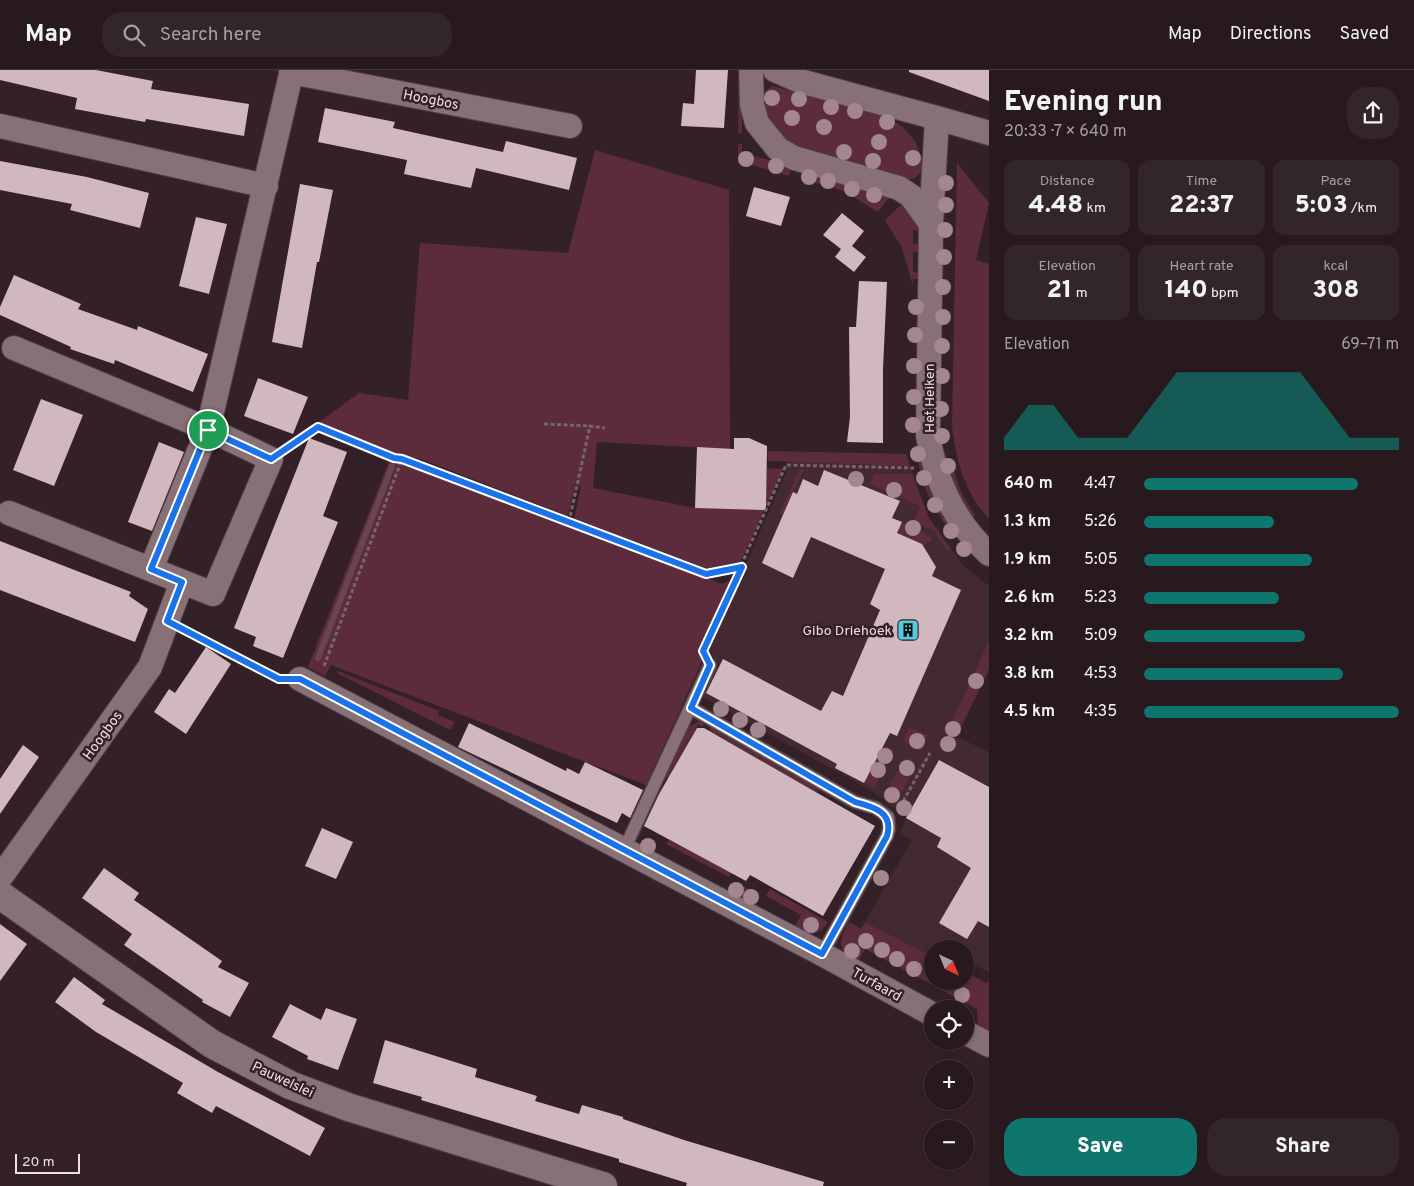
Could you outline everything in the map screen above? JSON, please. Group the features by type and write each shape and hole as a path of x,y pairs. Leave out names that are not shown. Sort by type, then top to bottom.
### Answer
{"street":[{"path":"751,70 752,105 757,123 778,149 794,158 899,188 911,196 932,224"},
{"path":"775,70 800,81 989,132"},
{"name":"Hoogbos","path":"151,569 208,430 292,71 570,126"},
{"name":"Het Heiken","path":"937,118 932,224 928,391 930,447 938,477 952,508 970,534 989,554"},
{"path":"0,126 266,186"},
{"path":"9,513 213,594 271,459 208,430 14,348"},
{"name":"Hoogbos","path":"0,878 150,668 182,582"},
{"name":"Turfaard","path":"308,683 924,1010"},
{"name":"Pauwelslei","path":"0,895 212,1044 290,1085 356,1110 602,1186"},
{"path":"974,1037 989,1045"}],"lane":[{"path":"624,850 710,665"},
{"path":"691,708 855,802 876,808 888,817 887,836 822,954"}],"path":[{"path":"544,424 605,428"},
{"path":"569,522 590,426"},
{"path":"271,459 318,427 394,458 402,459 706,574 742,567"},
{"path":"710,665 703,651 786,465 914,468 912,458"},
{"path":"167,621 279,679 308,683 402,459"},
{"path":"889,823 923,769 930,753"}],"shaded area":[{"path":"739,70 742,70 742,133 738,133"},
{"path":"772,86 883,114 904,128 915,141 922,158 922,172 913,179 906,179 802,151 784,141 764,116 762,94"},
{"path":"738,144 742,144 742,153 792,166 789,176 738,161"},
{"path":"595,150 729,190 730,449 597,442 593,488 695,508 765,509 740,563 709,569 574,519 581,486 575,485 568,516 421,459 393,453 318,423 359,393 408,400 420,243 568,253"},
{"path":"957,163 989,203 976,260 989,264 989,519 974,499 963,476 952,426"},
{"path":"803,171 891,195 878,212 844,191 802,179"},
{"path":"904,202 921,231 913,230 913,244 922,245 921,252 913,252 913,272 921,273 921,279 913,279 913,286 902,248 885,220"},
{"path":"920,448 956,532 951,536 927,493 914,449"},
{"path":"767,451 906,454 909,466 768,461"},
{"path":"795,452 906,454 929,518 964,566 989,586 989,669 957,737 989,752 989,972 974,965 974,940 924,940 924,952 865,922 912,840 900,833 906,818 872,791 702,697 719,662 706,655"},
{"path":"390,459 722,584 733,579 738,581 646,785 331,665 325,676 308,667"},
{"path":"950,460 961,492 975,515 970,519 943,463"},
{"path":"767,468 783,469 766,506"},
{"path":"800,469 804,469 783,515 780,513"},
{"path":"874,474 912,474 929,518 950,548 947,550 934,531 914,521 920,506 870,484"},
{"path":"902,522 930,536 932,540 923,546 913,540 895,537"},
{"path":"989,640 989,669 956,737 947,733"},
{"path":"338,671 439,711 438,715 455,722 450,730 337,673"},
{"path":"699,721 705,723 702,727 698,725 668,778 665,777 689,727"},
{"path":"711,726 820,788 817,793 709,731"},
{"path":"909,727 928,735 921,751 903,741"},
{"path":"884,745 894,750 874,788 864,783"},
{"path":"906,757 915,763 903,790 891,801 883,797"},
{"path":"669,840 732,873 729,877 666,844"},
{"path":"735,882 759,894 753,906 729,894"},
{"path":"770,889 828,922 822,930 813,934 794,928 801,915 766,896"},
{"path":"849,922 861,929 865,922 924,952 924,981 865,949 858,962 843,949 841,945 842,936"},
{"path":"974,976 987,983 989,980 989,1035 978,1029 977,1009 974,1007 974,1000 960,1000 942,990 974,990"}],"building":[{"path":"0,70 96,70 153,81 151,89 249,104 244,136 146,119 145,122 75,109 77,98 0,80"},
{"path":"696,70 728,70 724,128 681,126 683,103 694,104"},
{"path":"909,70 989,70 989,101 909,72"},
{"path":"325,108 395,122 393,128 503,152 506,141 577,158 569,190 476,168 471,188 404,174 407,160 318,142"},
{"path":"0,161 87,177 149,193 140,228 70,210 72,204 0,190"},
{"path":"300,184 333,190 319,262 317,262 302,348 272,342"},
{"path":"754,187 790,197 781,226 746,216"},
{"path":"842,213 864,231 852,246 866,257 854,272 835,257 841,249 823,235"},
{"path":"196,217 227,224 209,294 179,286"},
{"path":"14,275 81,304 78,309 137,330 138,326 208,354 193,392 115,360 114,364 70,349 71,347 0,315 0,307"},
{"path":"859,281 887,282 883,369 883,443 847,442 850,417 849,327 856,327"},
{"path":"258,378 308,397 293,434 244,416"},
{"path":"41,399 83,415 54,486 13,470"},
{"path":"309,438 347,452 323,516 338,522 283,658 253,646 256,637 234,628"},
{"path":"734,438 749,438 767,446 766,510 695,508 697,447 734,449"},
{"path":"159,442 184,452 152,531 128,522"},
{"name":"Gibo Driehoek","path":"824,470 900,501 892,518 902,522 897,533 922,544 936,567 932,576 961,590 897,736 890,733 864,783 835,768 837,764 706,693 723,659 821,711 832,691 843,696 880,610 870,604 885,569 811,537 793,578 762,563 793,492 797,494 803,479 818,486"},
{"path":"0,541 131,592 129,596 148,609 135,642 0,590"},
{"path":"206,647 231,664 186,734 154,712 169,689 175,693"},
{"path":"469,723 566,771 567,768 579,774 585,762 643,790 630,818 622,813 617,823 458,747"},
{"path":"697,728 704,728 875,826 823,916 750,875 746,881 644,826 659,794"},
{"path":"23,745 39,757 0,814 0,779"},
{"path":"939,760 989,787 989,927 978,921 967,939 939,923 971,868 937,847 941,838 906,818"},
{"path":"322,828 353,842 336,879 305,866"},
{"path":"104,868 139,893 134,900 222,961 218,967 249,983 230,1017 202,1002 203,1000 124,945 132,934 82,898"},
{"path":"0,924 27,944 0,981"},
{"path":"74,977 105,1000 102,1004 218,1072 325,1128 310,1156 216,1106 212,1113 177,1093 183,1083 96,1032 55,1002"},
{"path":"290,1004 321,1020 326,1008 357,1019 338,1070 307,1059 308,1056 272,1037"},
{"path":"385,1040 477,1069 475,1077 537,1096 535,1101 579,1114 582,1105 623,1117 623,1119 684,1140 824,1182 823,1186 686,1186 687,1183 619,1162 619,1159 421,1100 422,1097 373,1083"}],"waterway":[{"path":"318,658 392,466"}],"place":[{"name":"Gibo Driehoek","path":"908,630"}],"route":[{"path":"318,427 394,458 402,459 706,574 742,567 703,651 710,665 691,708 855,802 876,808 888,817 889,829 887,836 822,954 300,679 279,679 167,621 182,582 151,569 208,430 271,459 318,427"}]}
